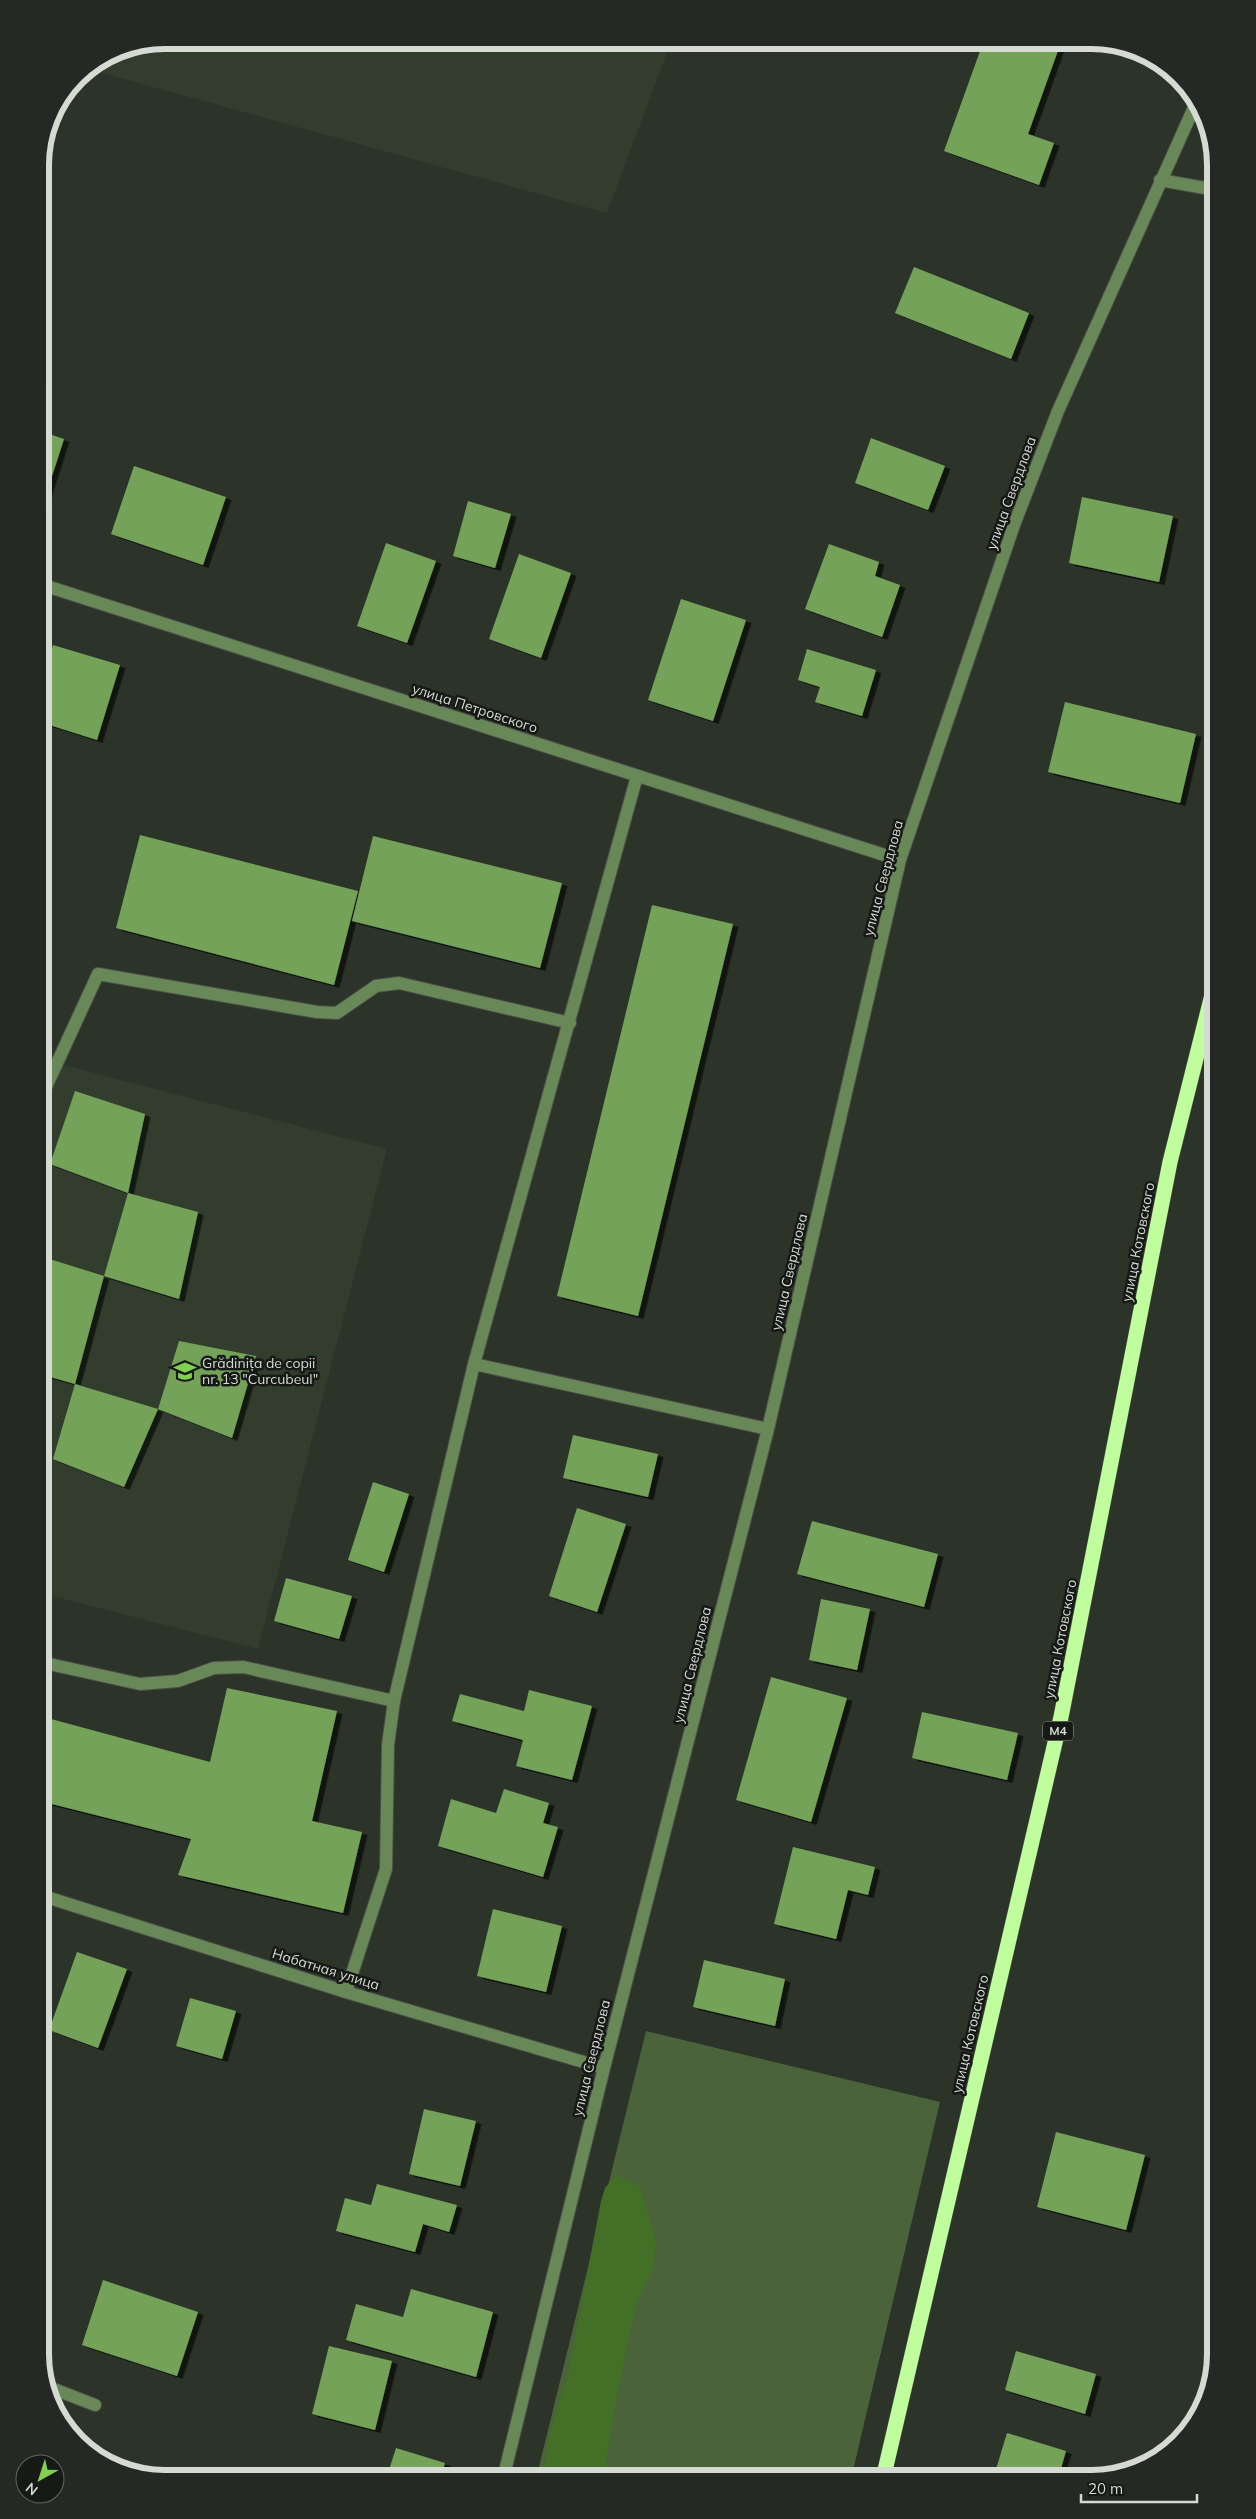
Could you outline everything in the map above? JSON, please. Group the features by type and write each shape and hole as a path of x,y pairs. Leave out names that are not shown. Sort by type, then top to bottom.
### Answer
{"highway":[{"name":"улица Котовского","path":"885,2470 1061,1717 1170,1162 1207,1015"}],"street":[{"name":"улица Свердлова","path":"505,2470 604,2068 768,1429 900,860 1028,490 1058,411 1160,180 1193,110"},
{"path":"1160,180 1207,188"},
{"name":"улица Петровского","path":"49,587 900,860"},
{"path":"346,1992 386,1868 388,1745 394,1701 474,1364 637,776"},
{"path":"49,1080 98,974 337,1013 376,986 399,983 570,1023"},
{"path":"474,1364 768,1429"},
{"path":"49,1664 140,1684 178,1682 214,1668 243,1667 394,1701"},
{"name":"Набатная улица","path":"49,1898 346,1992 604,2068"},
{"path":"55,2390 95,2406"}],"shaded area":[{"path":"165,49 669,49 607,213 96,71 107,64 135,53"},
{"name":"Grădinița de copii nr. 13 \"Curcubeul\"","path":"49,1061 387,1149 258,1649 49,1595"}],"green space":[{"path":"646,2031 940,2102 853,2470 538,2470"},
{"path":"616,2175 640,2187 656,2242 653,2269 636,2305 620,2380 605,2470 544,2470 549,2435 568,2373 605,2188"}],"building":[{"path":"981,49 1059,49 1028,134 1054,143 1039,185 944,151"},
{"path":"914,267 1029,313 1011,359 895,313"},
{"path":"49,434 64,439 49,485"},
{"path":"871,438 945,466 928,510 855,483"},
{"path":"134,466 226,497 203,565 111,534"},
{"path":"1082,497 1173,516 1159,582 1069,563"},
{"path":"468,501 511,514 495,568 453,556"},
{"path":"386,543 436,561 407,643 357,626"},
{"path":"829,544 879,562 875,576 900,585 882,637 805,609"},
{"path":"519,554 571,573 541,658 489,639"},
{"path":"681,599 746,620 713,721 648,700"},
{"path":"53,645 120,665 97,740 49,725 49,658"},
{"path":"807,649 876,670 862,716 815,702 820,687 798,680"},
{"path":"1065,702 1196,734 1180,803 1048,772"},
{"path":"140,835 358,891 334,985 116,928"},
{"path":"373,836 562,883 540,968 352,921"},
{"path":"652,905 733,924 638,1316 557,1296"},
{"path":"75,1091 145,1114 128,1193 50,1164"},
{"path":"128,1193 198,1212 179,1299 104,1276"},
{"path":"49,1259 104,1276 75,1384 49,1377"},
{"path":"179,1341 256,1356 232,1438 158,1409"},
{"path":"75,1384 158,1409 124,1487 53,1459"},
{"path":"573,1435 658,1454 648,1497 563,1478"},
{"path":"373,1482 409,1494 384,1572 348,1560"},
{"path":"577,1508 626,1524 597,1612 549,1596"},
{"path":"812,1521 938,1554 924,1607 797,1574"},
{"path":"286,1578 352,1596 339,1639 274,1621"},
{"path":"821,1599 870,1609 857,1670 809,1660"},
{"path":"771,1677 847,1698 811,1822 736,1800"},
{"path":"227,1688 337,1711 312,1821 362,1832 343,1913 178,1875 191,1839 49,1803 49,1718 210,1762"},
{"path":"529,1690 592,1706 572,1780 516,1766 523,1740 452,1721 460,1694 524,1711"},
{"path":"922,1712 1018,1733 1007,1780 912,1758"},
{"path":"504,1789 549,1803 543,1823 558,1827 543,1877 438,1846 451,1799 496,1813"},
{"path":"793,1847 875,1867 868,1895 848,1890 836,1939 774,1924"},
{"path":"493,1909 562,1926 546,1992 477,1976"},
{"path":"77,1952 127,1969 98,2048 49,2030"},
{"path":"704,1960 785,1979 775,2026 693,2007"},
{"path":"190,1998 236,2011 222,2059 176,2046"},
{"path":"424,2109 476,2121 460,2186 409,2174"},
{"path":"1056,2132 1145,2155 1126,2230 1037,2207"},
{"path":"377,2184 457,2205 449,2232 423,2224 415,2252 336,2231 345,2198 371,2205"},
{"path":"103,2280 198,2312 177,2376 82,2345"},
{"path":"411,2289 493,2312 476,2377 346,2340 356,2304 403,2317"},
{"path":"329,2346 392,2361 375,2430 312,2414"},
{"path":"1016,2351 1096,2374 1085,2414 1005,2390"},
{"path":"1007,2433 1066,2451 1061,2470 996,2470"},
{"path":"396,2448 445,2463 443,2470 389,2470"}],"place":[{"name":"Grădinița de copii nr. 13 \"Curcubeul\"","path":"185,1371"}]}
